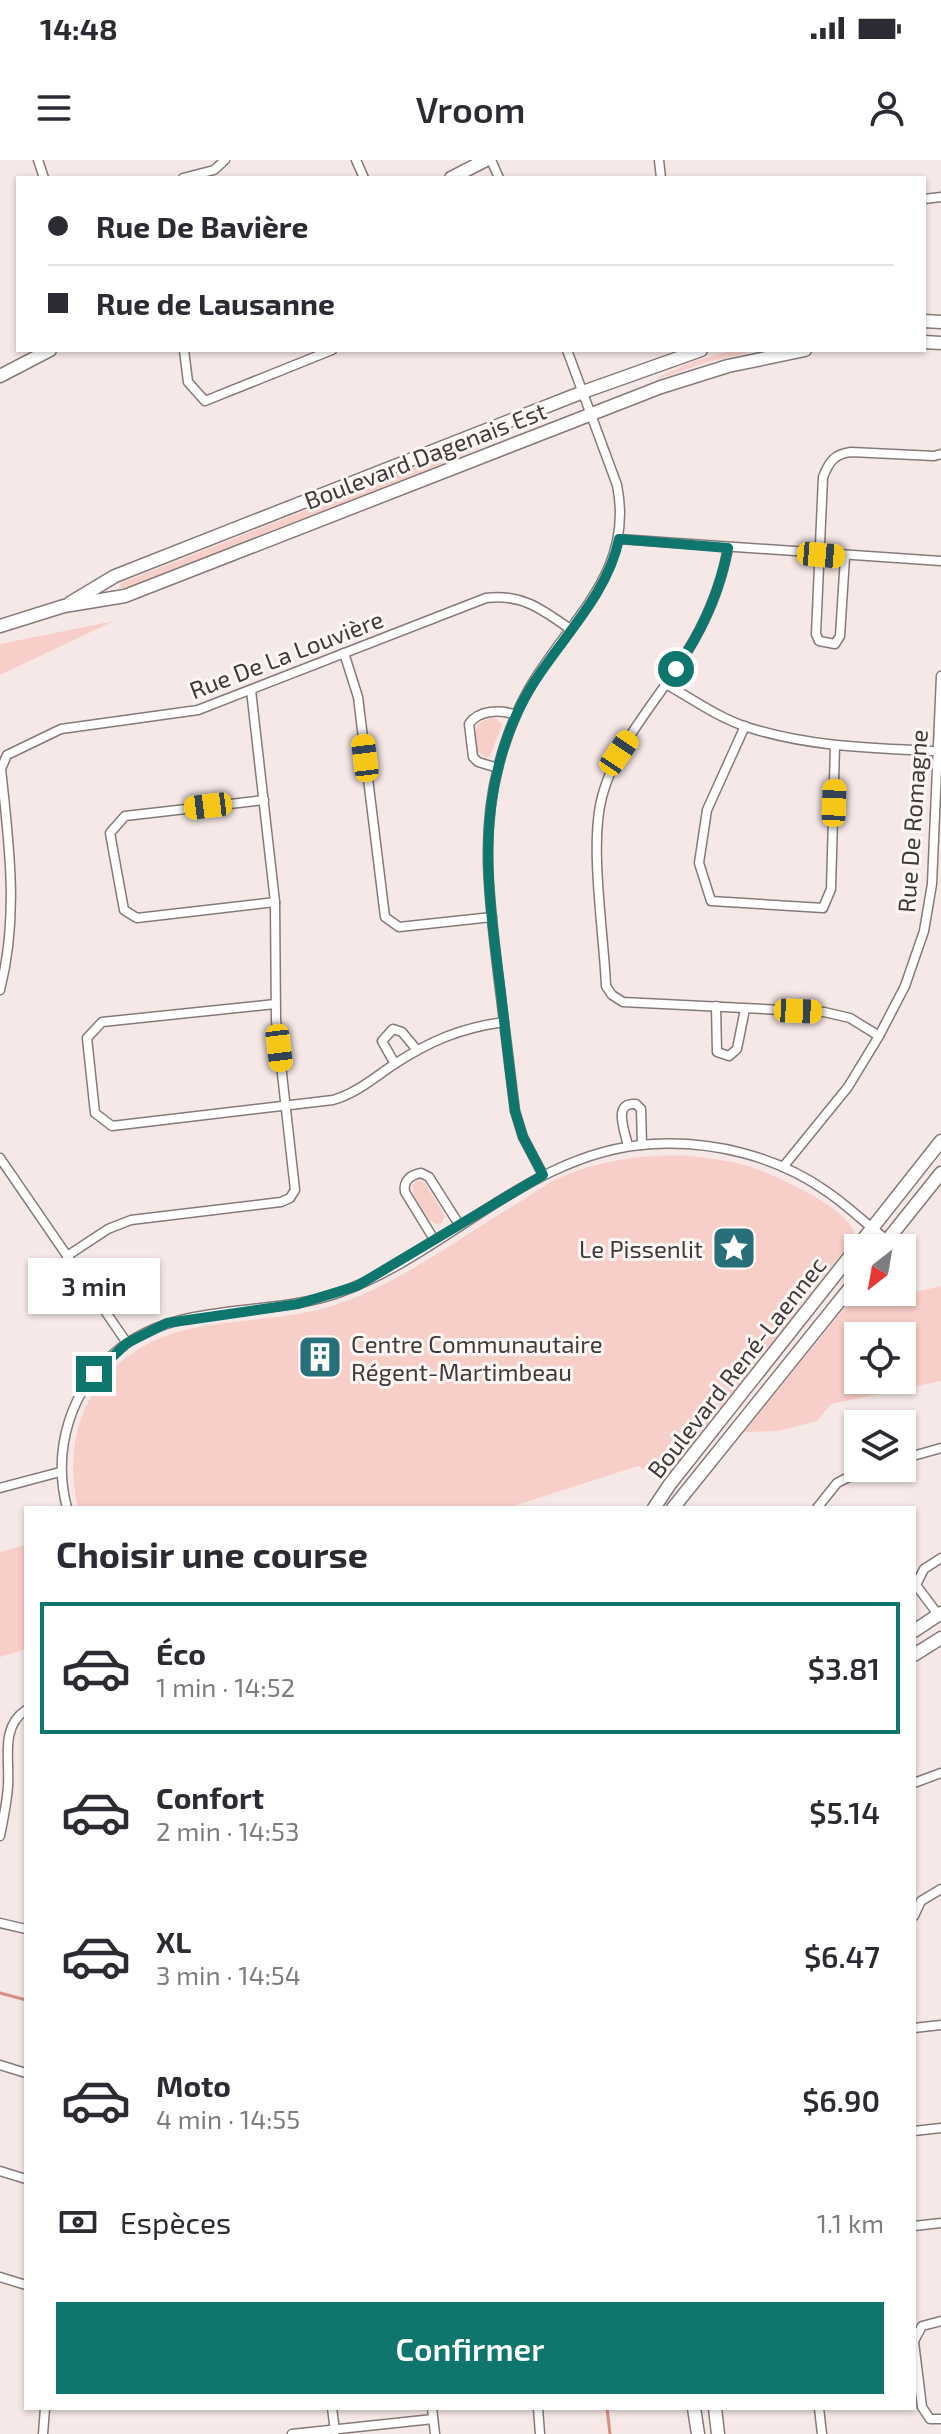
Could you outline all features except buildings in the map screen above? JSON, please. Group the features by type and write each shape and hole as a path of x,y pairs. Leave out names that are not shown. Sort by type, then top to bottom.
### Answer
{"main road":[{"path":"455,176 488,160"},
{"path":"0,374 46,352"},
{"name":"Boulevard Dagenais Est","path":"64,606 115,576 583,392 695,352"},
{"name":"Boulevard Dagenais Est","path":"0,626 64,606 125,596 592,413 705,372 796,352"},
{"name":"Boulevard René-Laennec","path":"655,1506 939,1146"},
{"path":"892,1234 941,1173"},
{"name":"Boulevard René-Laennec","path":"675,1506 844,1295"},
{"path":"916,1630 940,1616"},
{"path":"916,1654 941,1638"},
{"path":"694,2410 698,2434"},
{"path":"715,2410 718,2434"}],"street":[{"path":"191,176 214,170 225,160"},
{"path":"184,352 188,382 205,401 327,352"},
{"path":"543,1175 516,1118 492,917 487,835 498,768 516,715 534,680 607,575 619,539 621,512 617,485 568,352"},
{"path":"845,557 840,636 835,644 825,644 819,641 816,634 823,477 829,462 840,453 941,454"},
{"path":"619,539 845,557 941,561"},
{"path":"728,548 723,576 686,655 619,753 601,798 598,843 606,986 612,995 623,1002 824,1012 850,1018 879,1036"},
{"name":"Rue De La Louvière","path":"0,990 8,951 13,895 1,769 3,760 11,753 61,729 190,713 475,601 496,596 525,600 570,629"},
{"path":"344,653 358,697 385,917 399,927 492,917"},
{"name":"Rue De Romagne","path":"783,1167 848,1087 879,1036 905,986 924,931 932,884 941,676"},
{"path":"666,684 745,726 796,741 936,751"},
{"path":"67,1256 108,1229 131,1220 286,1201 293,1194 295,1185 275,1004 275,902 251,690"},
{"path":"498,768 478,762 473,757 469,724 476,716 492,712 505,711 516,715"},
{"path":"745,726 707,810 699,863 711,901 823,908 831,889 835,746"},
{"path":"264,800 125,816 110,833 124,910 137,918 275,902"},
{"path":"275,1004 102,1022 87,1038 95,1113 112,1126 342,1098 417,1050 452,1032 504,1022"},
{"path":"716,1006 717,1052 729,1056 737,1049 745,1009"},
{"path":"395,1064 382,1041 388,1032 393,1029 402,1032 417,1050"},
{"path":"628,1146 621,1111 629,1103 641,1109 642,1145"},
{"path":"67,1506 60,1472 65,1433 74,1406 94,1374 127,1343 152,1329 183,1319 298,1304 365,1282 543,1175 583,1158 642,1145 704,1145 747,1154 783,1167 824,1189 877,1234"},
{"path":"0,1158 127,1343"},
{"path":"435,1241 405,1192 404,1185 410,1177 421,1173 429,1177 460,1226"},
{"path":"916,1455 941,1448"},
{"path":"0,1488 60,1472"},
{"path":"819,1506 837,1483 844,1479"},
{"path":"940,1616 916,1585 924,1569 941,1558"},
{"path":"0,1836 8,1788 8,1733 15,1717 24,1711"},
{"path":"916,1782 941,1773"},
{"path":"917,1901 941,1889"},
{"path":"0,1923 24,1929"},
{"path":"916,2028 941,2025"},
{"path":"0,2065 24,2072"},
{"path":"916,2131 941,2128"},
{"path":"0,2171 24,2178"},
{"path":"916,2226 941,2223"},
{"path":"0,2277 24,2284"},
{"path":"916,2338 922,2326 941,2321"},
{"path":"916,2358 922,2407 930,2419 941,2419"},
{"path":"43,2434 45,2410"},
{"path":"332,2410 335,2431"},
{"path":"432,2410 435,2434"},
{"path":"538,2410 540,2434"},
{"path":"819,2410 822,2434"},
{"path":"292,2434 433,2419"}],"shaded area":[{"path":"727,352 750,352 658,379 694,361"},
{"path":"510,430 482,447 434,467 124,589 119,587 121,583"},
{"path":"114,621 0,675 0,644"},
{"path":"492,718 502,725 490,756 486,758 477,751 476,740 479,738 476,738 476,730 481,722"},
{"path":"690,1156 721,1160 762,1171 830,1206 844,1217 853,1234 844,1234 844,1251 756,1363 670,1484 638,1466 513,1506 78,1506 74,1449 84,1412 104,1378 142,1347 167,1335 193,1328 304,1313 356,1297 403,1274 564,1176 630,1158"},
{"path":"419,1180 425,1183 445,1216 440,1225 425,1215 418,1203 412,1185"},
{"path":"941,1286 941,1381 916,1386 916,1322 844,1322 844,1394 879,1394 831,1404 817,1421 778,1431 743,1432 846,1306 916,1306 916,1292"},
{"path":"24,1546 24,1650 0,1657 0,1552"}],"waterway":[{"path":"0,1993 24,1999"},
{"path":"607,2410 610,2434"}],"place":[{"name":"Le Pissenlit","path":"734,1248"},
{"name":"Centre Communautaire Régent-Martimbeau","path":"320,1357"}],"route":[{"path":"94,1374 127,1343 167,1323 298,1304 357,1286 543,1175 523,1137 515,1111 489,892 487,824 500,758 509,730 530,687 599,589 613,562 619,539 728,548 723,576 708,611 676,669"}]}
